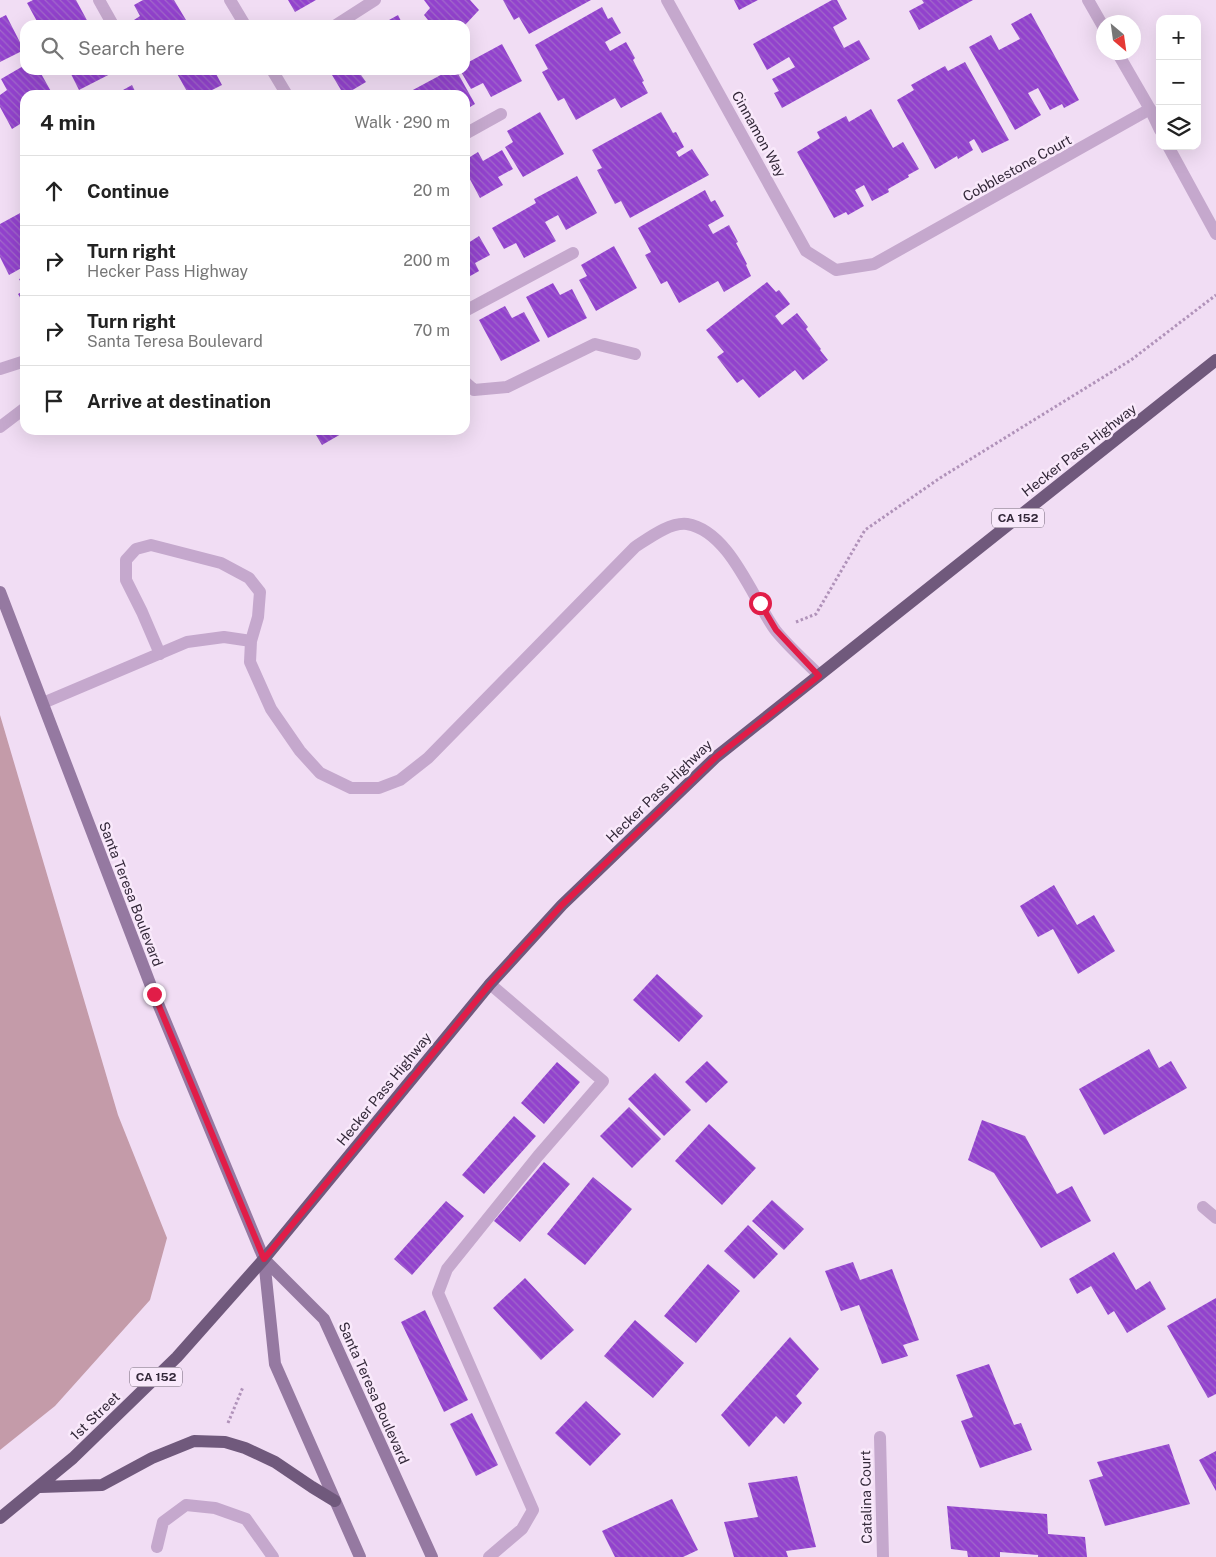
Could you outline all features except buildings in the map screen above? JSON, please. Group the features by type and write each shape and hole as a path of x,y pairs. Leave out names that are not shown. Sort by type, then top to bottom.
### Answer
{"main road":[{"name":"Hecker Pass Highway","path":"264,1259 490,984 562,905 716,757 1216,360"},
{"name":"Santa Teresa Boulevard","path":"0,592 154,994 264,1259 275,1364 360,1557"},
{"name":"Santa Teresa Boulevard","path":"264,1259 324,1318 432,1557"},
{"name":"1st Street","path":"0,1518 73,1458 177,1357 264,1259"},
{"path":"40,1487 102,1485 152,1458 194,1441 225,1442 246,1448 275,1462 335,1501"}],"street":[{"path":"99,0 110,20"},
{"path":"230,0 242,20"},
{"path":"344,20 375,0"},
{"name":"Cinnamon Way","path":"668,0 806,251 836,270"},
{"path":"1088,0 1097,15"},
{"path":"1122,60 1156,122"},
{"path":"275,75 284,90"},
{"name":"Cobblestone Court","path":"836,270 874,264 1150,109"},
{"path":"470,131 501,114"},
{"path":"1170,150 1216,234"},
{"path":"470,308 573,253"},
{"path":"470,386 474,390 507,387 595,344 635,354"},
{"path":"0,369 20,363"},
{"path":"0,428 20,412"},
{"path":"160,654 126,580 126,560 136,549 151,545 221,563 249,578 260,592 258,616 251,641 250,662 271,709 300,751 320,773 352,788 379,788 400,780 428,758 635,547 666,528 687,524 708,533 732,557 776,630 819,676"},
{"path":"43,703 187,642 224,637 251,641"},
{"path":"488,1557 522,1529 533,1510 438,1293 446,1269 538,1156 603,1081 490,984"},
{"path":"1203,1207 1216,1218"},
{"name":"Catalina Court","path":"880,1437 883,1557"},
{"path":"157,1547 163,1522 186,1505 215,1508 246,1520 273,1557"}],"path":[{"path":"816,614 865,530 940,478 1131,360 1216,295"},
{"path":"228,1423 243,1387"}],"shaded area":[{"path":"0,715 118,1115 167,1238 150,1300 55,1406 0,1450"}],"route":[{"path":"154,994 264,1259 490,984 562,905 716,757 819,676 776,630 760,603"}]}
